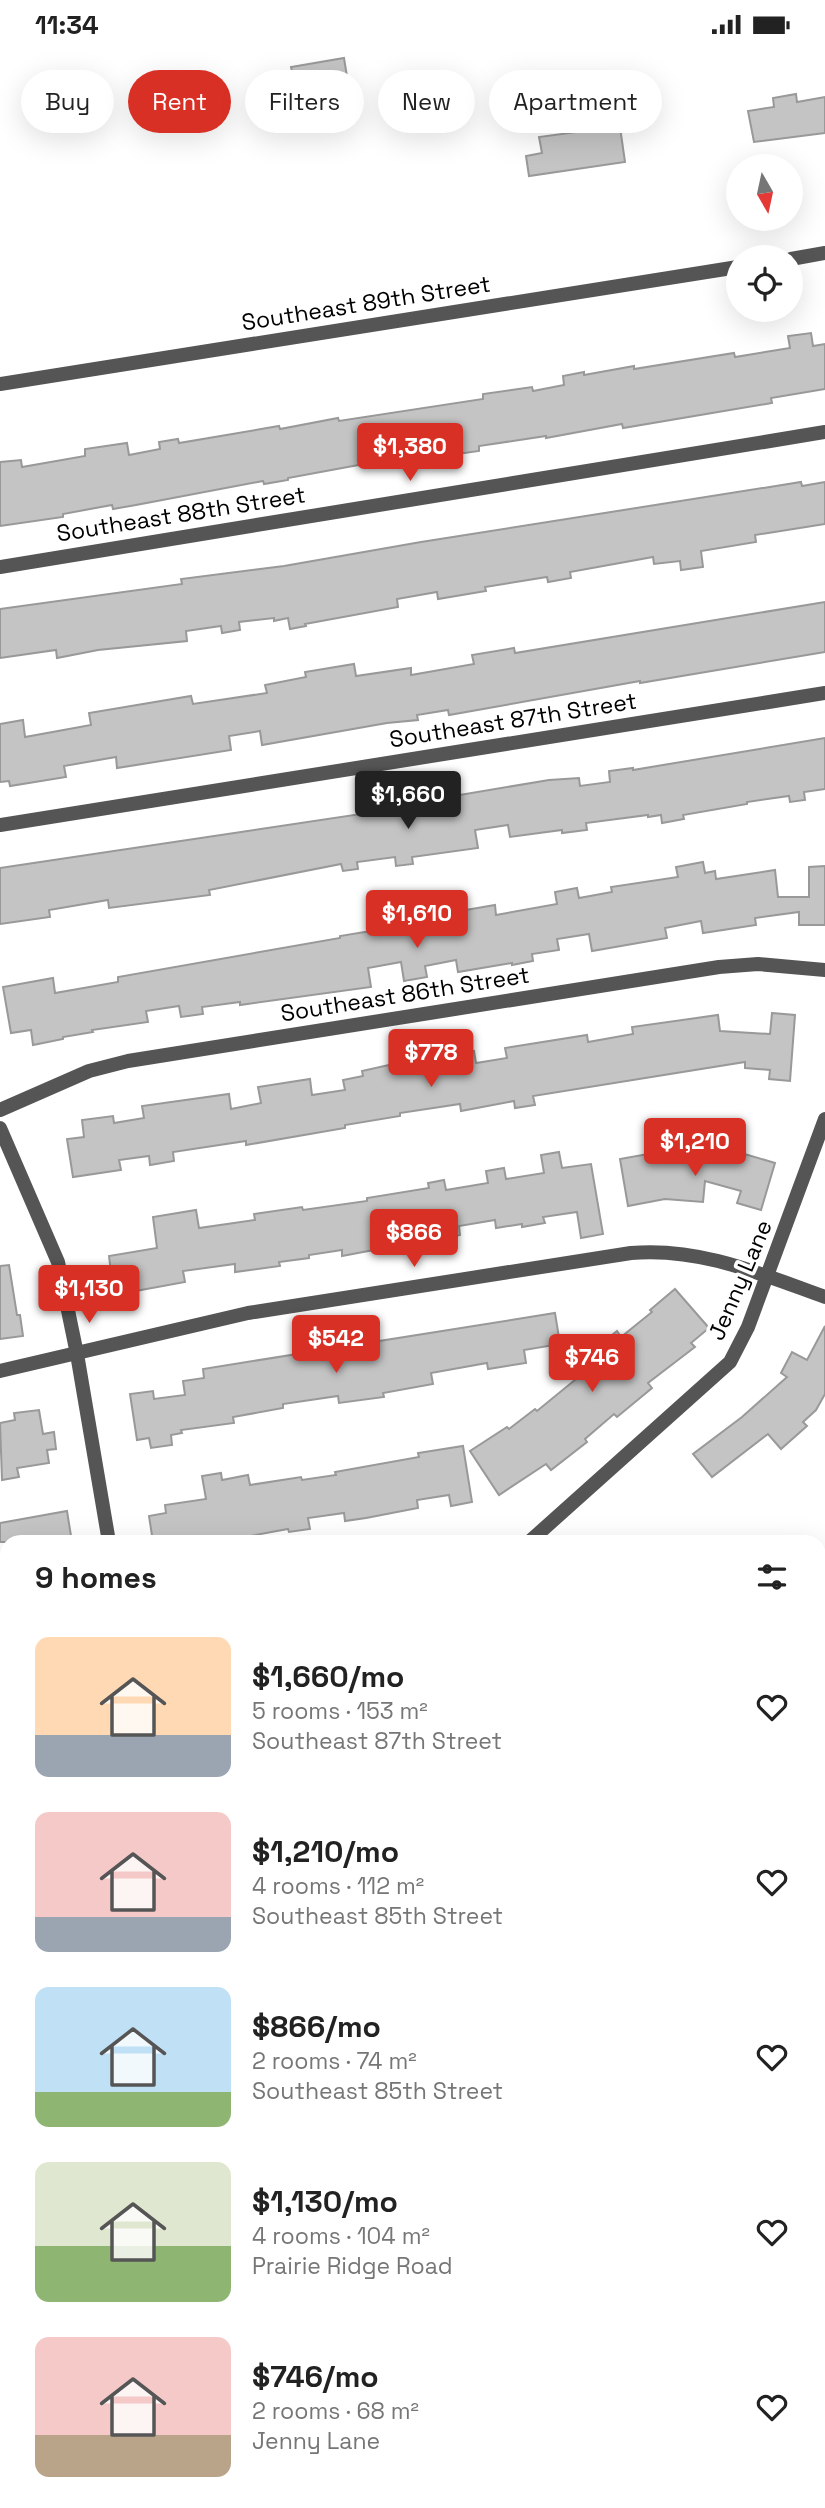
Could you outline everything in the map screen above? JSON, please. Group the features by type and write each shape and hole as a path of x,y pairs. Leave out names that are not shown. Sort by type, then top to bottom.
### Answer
{"street":[{"path":"803,256 825,253"},
{"name":"Southeast 89th Street","path":"0,384 726,269"},
{"name":"Southeast 88th Street","path":"0,567 825,432"},
{"name":"Southeast 87th Street","path":"0,825 825,692"},
{"name":"Southeast 86th Street","path":"0,1111 89,1070 128,1061 719,967 758,964 825,970"},
{"name":"Jenny Lane","path":"537,1535 730,1362 748,1327 768,1276 825,1119"},
{"path":"0,1128 58,1262 77,1354 108,1535"},
{"path":"0,1371 248,1313 631,1253 679,1252 723,1261 825,1297"}],"building":[{"path":"344,58 346,70 292,70 291,67"},
{"path":"796,94 797,102 825,97 825,133 754,142 748,111 774,107 773,98"},
{"path":"569,133 621,133 625,162 529,176 526,156 542,153 539,137"},
{"path":"811,333 813,346 825,344 825,389 771,398 772,403 623,428 622,424 546,438 479,446 479,451 458,454 457,449 413,454 389,460 390,464 365,468 364,464 288,480 264,484 263,481 113,509 112,505 63,514 63,517 0,526 0,462 21,460 22,467 85,456 85,449 127,443 129,455 160,449 159,442 178,439 179,443 279,426 280,429 338,418 339,421 483,399 483,394 532,387 533,391 564,385 563,376 584,372 584,375 634,366 634,369 734,353 735,357 790,348 788,336"},
{"path":"801,482 802,486 825,482 825,524 755,535 756,542 701,551 703,567 681,570 680,561 654,564 653,557 570,572 571,578 548,582 547,577 485,587 486,591 438,599 437,592 397,599 398,607 290,629 288,618 274,621 274,618 239,622 240,630 222,633 221,626 186,631 187,641 98,650 57,658 56,650 0,658 0,609 182,584 181,579 284,566"},
{"path":"825,602 825,652 449,715 448,710 417,715 418,720 262,745 260,731 229,736 231,750 117,768 116,757 64,766 66,777 10,786 9,781 0,782 0,724 23,720 25,737 91,725 89,713 191,696 193,704 267,693 265,685 306,677 305,672 354,664 356,676 411,668 411,675 474,664 472,655 514,648 515,653"},
{"path":"825,738 825,789 804,792 805,800 790,802 789,796 747,802 683,815 684,819 662,823 661,815 648,815 586,823 587,830 562,833 562,830 510,837 508,825 475,830 478,848 412,857 413,864 396,866 395,857 357,862 358,869 343,871 341,864 209,890 210,895 109,908 108,900 49,910 50,917 0,924 0,868 388,810 388,807 549,780 579,778 580,786 610,782 609,771 633,770"},
{"path":"703,862 705,873 715,871 716,879 775,870 778,897 809,897 809,867 825,866 825,925 799,925 799,912 755,918 756,925 703,933 701,921 665,928 667,938 592,951 589,934 557,939 559,950 532,954 533,961 512,965 458,972 456,960 425,966 427,977 404,981 401,962 368,968 371,987 240,1005 240,1002 202,1007 203,1014 181,1017 179,1006 146,1011 148,1022 92,1030 93,1032 33,1045 31,1030 11,1033 3,987 53,978 55,993 118,982 118,977 395,927 394,925 448,913 495,905 496,915 557,904 555,892 577,888 579,898 612,892 611,887 678,877 676,867"},
{"path":"772,1013 795,1015 790,1081 769,1079 770,1070 745,1068 745,1062 533,1096 535,1105 515,1108 514,1101 461,1111 460,1104 400,1113 400,1116 345,1125 345,1128 246,1145 246,1141 173,1152 174,1161 150,1165 149,1156 119,1160 121,1170 73,1177 67,1139 84,1137 82,1120 113,1116 114,1123 144,1118 142,1106 229,1094 231,1109 261,1103 258,1087 310,1079 312,1095 345,1090 343,1080 363,1076 362,1071 398,1063 474,1051 476,1063 507,1058 505,1048 587,1035 588,1042 633,1034 632,1027 718,1015 720,1031 770,1034"},
{"path":"731,1150 775,1163 761,1210 737,1203 741,1191 705,1181 703,1202 665,1199 628,1206 620,1159 648,1154 728,1160"},
{"path":"559,1152 562,1168 591,1164 603,1234 581,1238 577,1212 543,1217 545,1223 522,1227 522,1224 496,1228 495,1220 459,1226 460,1235 400,1247 342,1256 342,1250 309,1255 309,1258 279,1262 280,1266 235,1272 235,1264 183,1271 185,1282 130,1292 130,1286 113,1288 109,1256 157,1248 153,1217 196,1210 199,1228 255,1220 254,1214 367,1201 367,1198 429,1188 428,1183 444,1180 446,1190 488,1183 486,1171 504,1168 506,1179 544,1173 541,1155"},
{"path":"9,1265 23,1336 0,1339 0,1266"},
{"path":"675,1289 709,1328 691,1343 695,1347 648,1383 652,1388 617,1417 614,1414 585,1439 587,1442 551,1470 546,1464 499,1495 470,1451 507,1427 509,1429 535,1409 537,1411 581,1375 569,1362 584,1349 589,1354 617,1331 621,1337"},
{"path":"555,1313 560,1344 524,1350 526,1363 488,1369 487,1363 431,1373 433,1384 383,1393 384,1397 339,1403 338,1396 283,1404 283,1408 233,1417 234,1423 181,1430 182,1433 171,1435 172,1445 151,1448 149,1438 137,1440 130,1394 153,1391 154,1399 185,1395 183,1381 204,1378 203,1369"},
{"path":"825,1326 825,1394 816,1410 803,1422 807,1426 781,1449 768,1434 712,1477 693,1454 742,1417 787,1377 781,1373 792,1352 807,1360"},
{"path":"39,1410 43,1434 54,1432 56,1449 47,1450 49,1463 17,1468 19,1477 2,1480 0,1423 15,1420 14,1413"},
{"path":"463,1446 472,1502 451,1506 449,1495 417,1500 418,1508 366,1518 345,1521 344,1513 308,1518 310,1529 289,1532 288,1529 256,1535 152,1535 149,1516 166,1513 165,1505 206,1499 202,1476 221,1473 222,1480 248,1475 250,1485 301,1477 302,1480 419,1457 418,1453"},
{"path":"67,1511 71,1535 0,1535 0,1523"}]}
